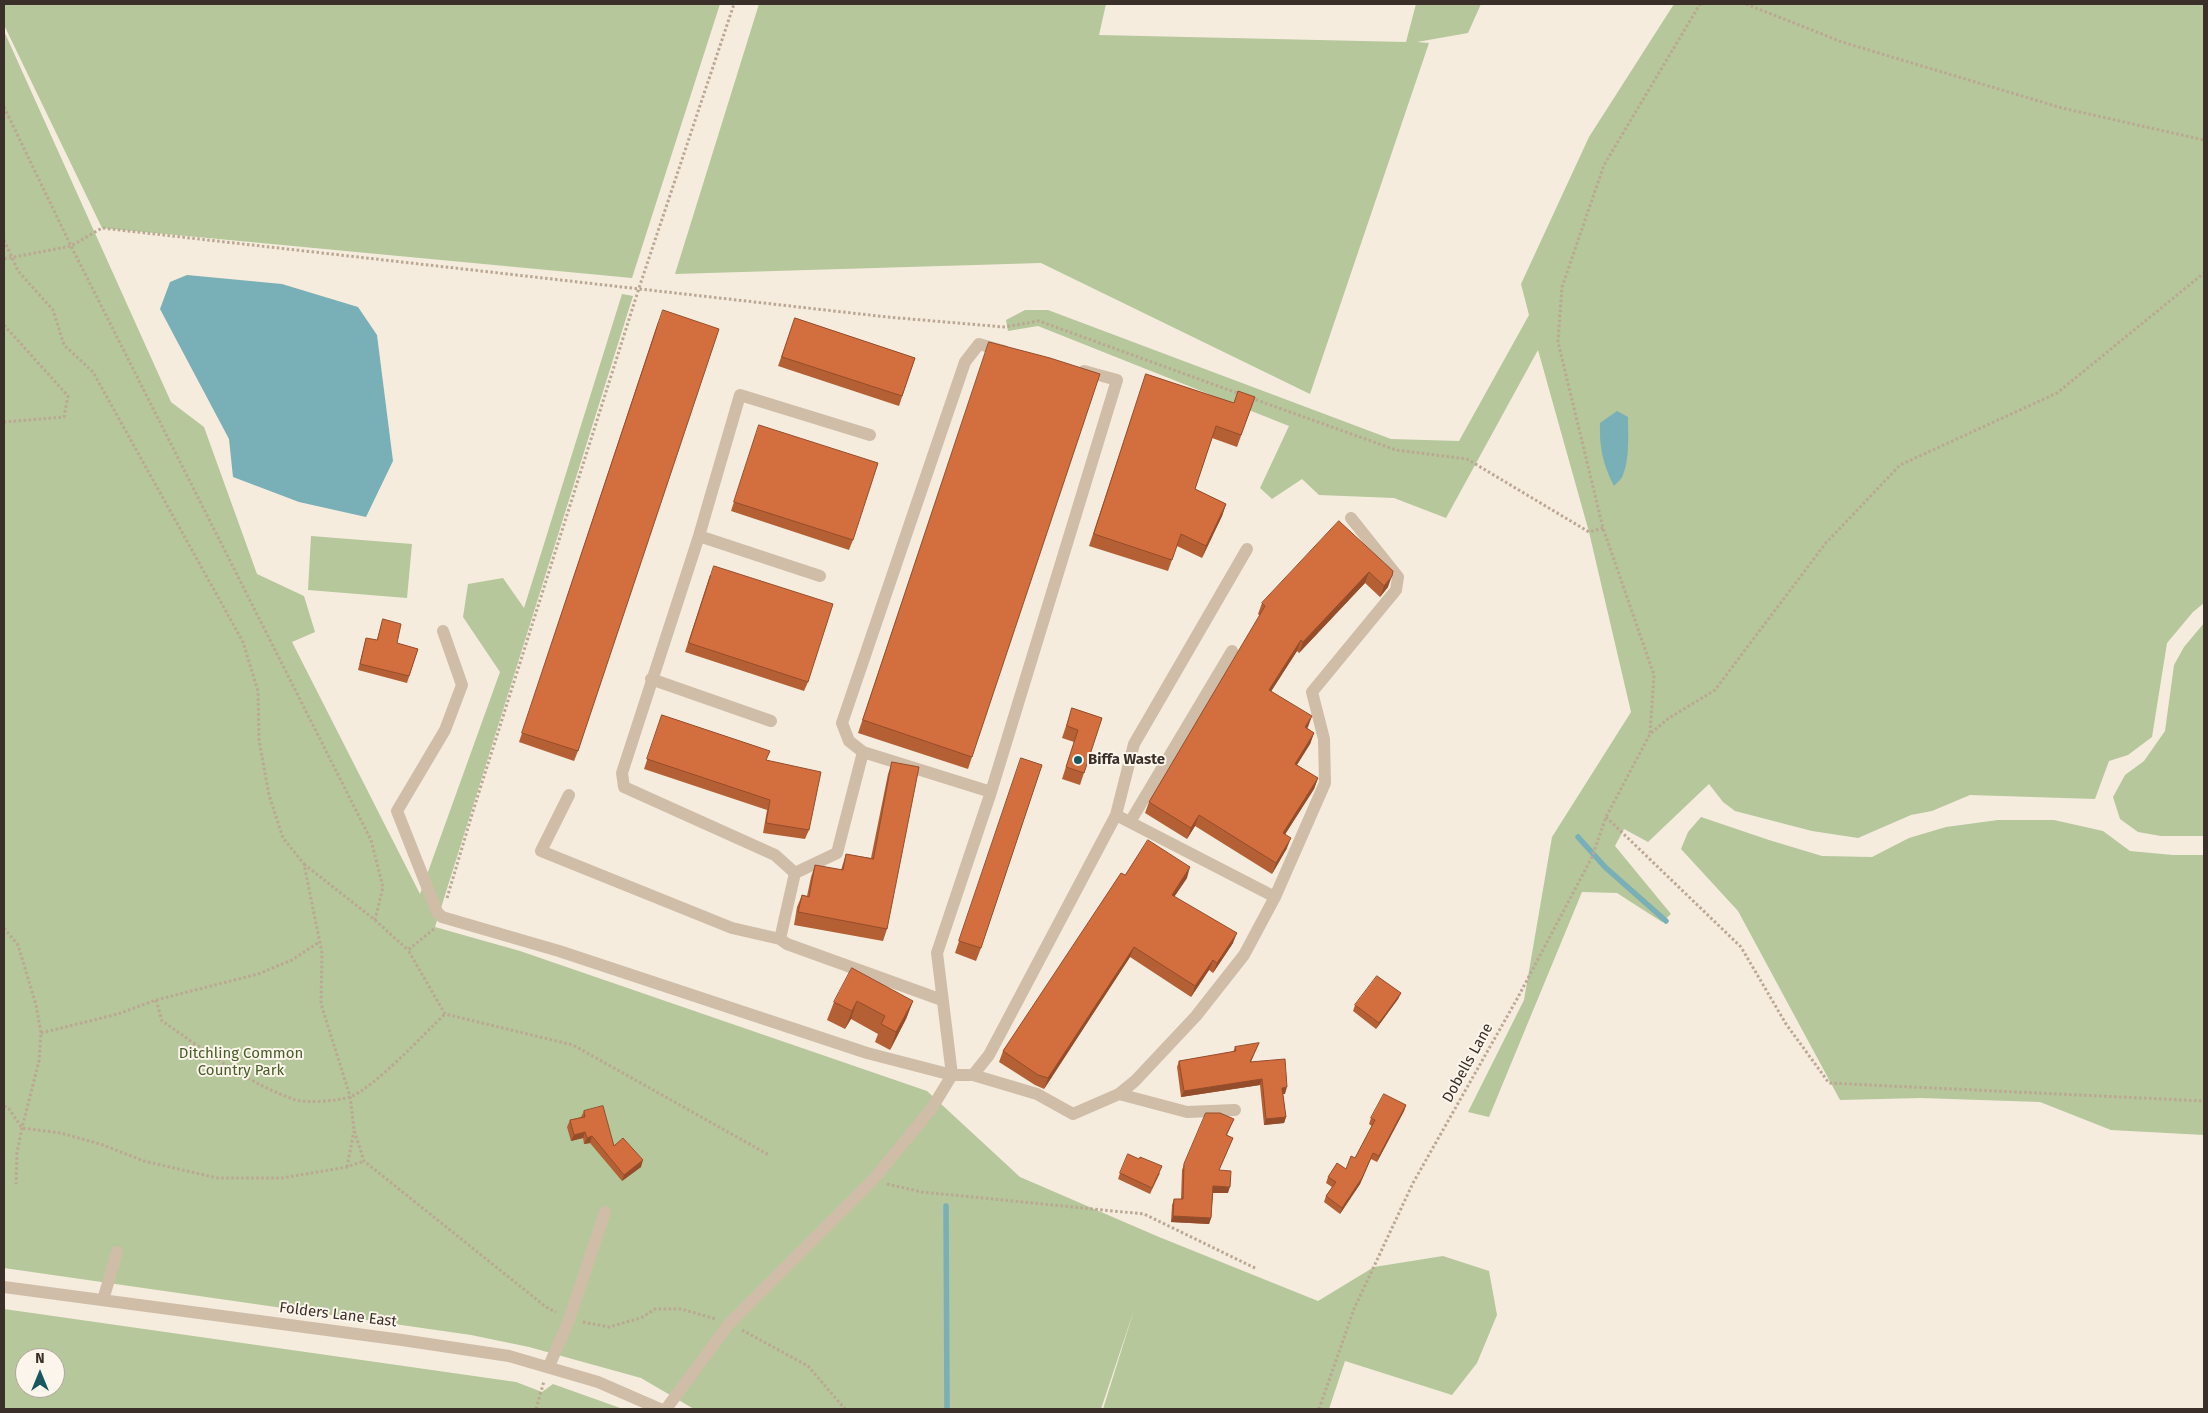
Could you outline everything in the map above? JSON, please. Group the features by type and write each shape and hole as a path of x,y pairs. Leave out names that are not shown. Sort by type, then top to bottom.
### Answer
{"street":[{"path":"991,792 863,752 849,741 842,723 965,362 979,344 1016,354"},
{"path":"666,1409 729,1324 872,1181 932,1108 952,1074 937,953 991,792 1117,380 1071,368"},
{"path":"795,873 775,855 624,786 622,773 699,536 740,396 870,435"},
{"path":"443,631 462,685 445,730 397,811 437,912 442,917 559,951 867,1053 952,1074 972,1076 1037,1094 1073,1114 1119,1094 1135,1081 1196,1016 1244,955 1275,897 1324,784 1324,739 1312,692 1396,590 1398,577 1351,518"},
{"path":"699,536 820,576"},
{"path":"972,1076 989,1055 1116,814 1134,744 1247,549"},
{"path":"1130,822 1232,652"},
{"path":"651,679 771,721"},
{"path":"795,873 837,853 863,752"},
{"path":"569,795 541,850 732,928 780,939 787,944 942,1000"},
{"path":"1116,814 1275,897"},
{"path":"780,939 795,873"},
{"path":"1119,1094 1187,1112 1235,1110"},
{"path":"549,1366 569,1320 605,1212"},
{"path":"103,1300 117,1252"},
{"name":"Folders Lane East","path":"4,1287 510,1356 598,1382 660,1409"}],"path":[{"path":"442,917 476,802 639,288 734,4"},
{"path":"1650,734 1654,675 1603,528 1558,342 1562,287 1604,165 1700,4"},
{"path":"1746,4 1842,42 2062,108 2204,140"},
{"path":"4,106 71,246 371,840 383,887 374,920"},
{"path":"4,259 11,256 71,246 102,228 897,318 1004,327 1039,321 1396,450 1467,460 1590,532 1603,528"},
{"path":"4,240 18,271 53,310 64,345 93,372 243,642 258,691 259,740 269,795 283,838 304,864 408,950 445,1014 573,1045 769,1155"},
{"path":"1650,734 1669,718 1715,690 1825,544 1900,465 2057,393 2204,273"},
{"path":"4,325 68,396 64,417 4,422"},
{"name":"Dobells Lane","path":"1319,1409 1354,1309 1413,1183 1517,999 1595,852 1606,817 1650,734"},
{"path":"1606,817 1741,947 1786,1024 1829,1083 2204,1101"},
{"path":"304,864 322,953 321,1004 350,1096 354,1130 364,1161 546,1307 569,1320 609,1327 641,1318 655,1309 681,1309 729,1324 808,1366 845,1409"},
{"path":"4,928 18,945 36,1005 41,1033 39,1060 17,1152 16,1184"},
{"path":"408,950 429,934"},
{"path":"41,1033 118,1014 156,1000 258,974 292,960 320,941"},
{"path":"156,1000 162,1021 236,1072 295,1100 319,1101 350,1096 373,1082 445,1014"},
{"path":"4,1106 9,1109 22,1128 61,1133 103,1145 144,1161 217,1178 282,1178 347,1167 364,1161"},
{"path":"347,1167 354,1130"},
{"path":"872,1181 922,1192 1144,1214 1257,1269"},
{"path":"536,1409 549,1366"}],"green space":[{"path":"4,4 720,4 632,278 102,228 4,25"},
{"path":"759,4 1106,4 1099,35 1406,42 1416,4 1481,4 1468,33 1417,42 1429,43 1310,394 1041,263 675,274"},
{"path":"1674,4 2204,4 2204,603 2193,612 2167,643 2152,737 2128,755 2109,761 2095,799 1970,795 1932,811 1911,815 1858,838 1812,831 1735,811 1723,802 1709,784 1648,842 1624,829 1615,846 1671,914 1662,922 1617,893 1582,892 1489,1117 1468,1112 1524,1000 1552,837 1631,712 1589,532 1538,350 1446,518 1394,498 1319,495 1302,479 1272,499 1260,488 1289,426 1038,326 1008,331 1006,320 1025,310 1048,310 1391,439 1459,441 1529,315 1521,284 1589,137"},
{"name":"Ditchling Common Country Park","path":"4,31 171,402 204,427 257,574 304,596 315,632 292,642 420,894 500,672 463,617 468,584 503,578 524,608 622,294 633,296 435,927 520,951 927,1091 1020,1177 1159,1237 1318,1301 1374,1267 1443,1256 1489,1271 1497,1315 1477,1363 1452,1395 1345,1361 1329,1409 1103,1409 1135,1307 1101,1409 694,1409 641,1378 529,1347 471,1335 4,1268"},
{"path":"311,536 412,544 407,598 308,590"},
{"path":"2204,623 2204,836 2161,836 2138,832 2120,819 2113,797 2125,775 2144,761 2165,731 2174,665 2184,647"},
{"path":"1701,817 1822,856 1872,857 1909,838 1946,827 1998,820 2054,820 2103,831 2130,851 2173,855 2204,855 2204,1135 2111,1130 2040,1102 1921,1098 1840,1100 1738,911 1681,849 1688,832"},
{"path":"4,1309 516,1382 542,1392 553,1384 623,1409 4,1409"}],"water":[{"path":"187,275 282,284 358,307 377,335 393,461 366,517 299,502 233,477 229,439 160,309 170,282"},
{"path":"1617,411 1628,417 1628,448 1625,471 1614,486 1602,455 1600,423"}],"building":[{"path":"663,310 719,329 578,751 522,733"},
{"path":"795,318 915,358 902,396 782,357"},
{"path":"989,342 1050,358 1100,374 972,757 863,720"},
{"path":"1146,374 1234,403 1238,391 1255,397 1241,435 1216,426 1195,489 1226,504 1206,546 1181,534 1172,560 1094,534"},
{"path":"759,425 878,463 853,540 734,502"},
{"path":"1339,521 1393,571 1392,576 1384,586 1369,572 1303,642 1301,640 1269,690 1312,716 1305,727 1314,733 1295,764 1318,778 1283,833 1291,838 1276,863 1199,815 1191,828 1149,802 1265,606 1262,603"},
{"path":"714,566 833,604 808,682 689,643"},
{"path":"383,619 401,624 397,643 418,649 409,676 360,664 366,638 377,640"},
{"name":"Biffa Waste","path":"1072,708 1102,718 1084,773 1066,767 1078,730 1067,726"},
{"path":"662,715 770,751 766,760 821,772 809,830 766,823 770,800 647,759"},
{"path":"1021,758 1042,765 981,948 959,941"},
{"path":"892,762 919,767 887,929 798,912 802,895 809,897 815,865 843,870 846,854 873,859"},
{"path":"1148,840 1190,867 1172,895 1237,933 1217,963 1213,960 1195,986 1134,947 1048,1078 1038,1075 1003,1051 1121,873 1125,875"},
{"path":"852,968 913,1001 896,1032 881,1024 885,1016 857,1001 852,1011 834,1002"},
{"path":"1377,976 1401,993 1379,1023 1355,1005"},
{"path":"1259,1043 1250,1062 1285,1059 1287,1087 1282,1088 1286,1117 1266,1119 1262,1079 1184,1091 1179,1061 1236,1051 1235,1047"},
{"path":"1384,1094 1406,1105 1379,1156 1373,1153 1362,1178 1342,1208 1326,1196 1336,1182 1328,1177 1337,1163 1346,1169 1351,1156 1355,1158 1375,1120 1371,1118"},
{"path":"603,1106 614,1146 623,1138 643,1160 624,1175 592,1136 587,1138 585,1132 574,1135 570,1120 585,1117 584,1111"},
{"path":"1206,1113 1220,1113 1234,1119 1226,1135 1233,1138 1219,1170 1231,1171 1230,1187 1213,1186 1211,1218 1173,1216 1174,1199 1183,1199 1184,1164"},
{"path":"1128,1154 1162,1166 1152,1188 1120,1173"}],"waterway":[{"path":"1578,837 1605,867 1666,921"},
{"path":"946,1206 947,1409"}],"place":[{"name":"Biffa Waste","path":"1078,760"}]}
